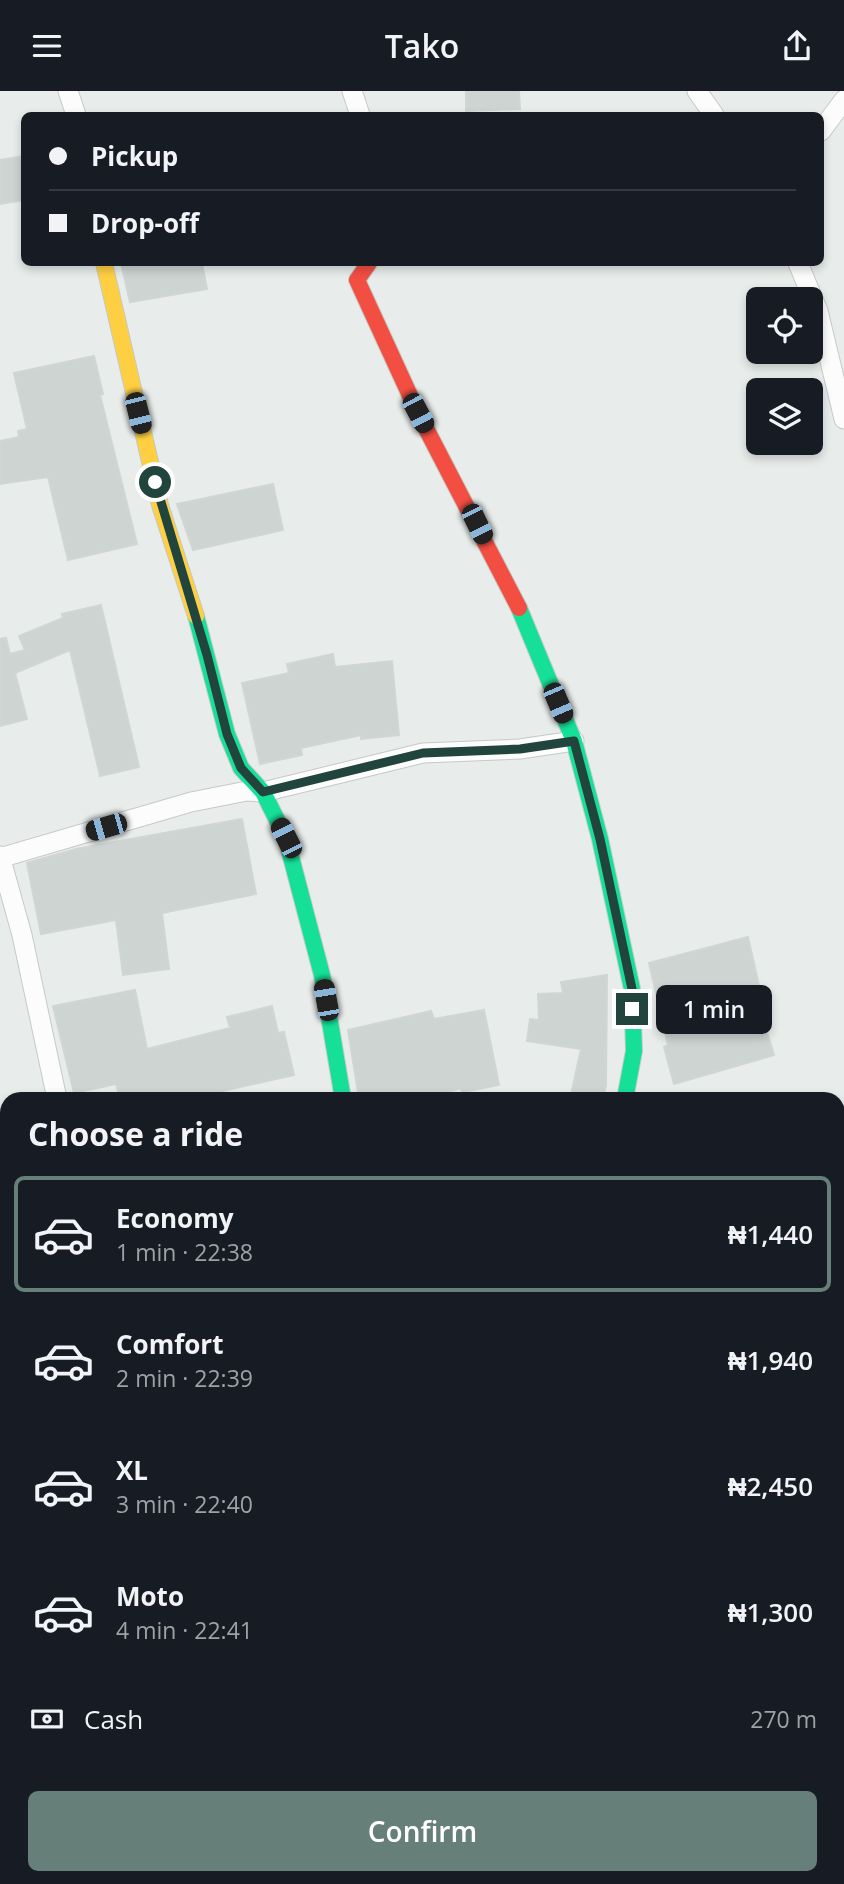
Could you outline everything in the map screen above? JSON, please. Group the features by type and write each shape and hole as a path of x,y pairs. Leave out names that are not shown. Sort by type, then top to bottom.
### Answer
{"street":[{"path":"68,91 75,112"},
{"path":"352,91 359,112"},
{"path":"697,91 712,112"},
{"path":"824,127 844,100"},
{"path":"105,266 160,505 196,617 227,734 241,768 263,792 286,838 301,890 322,975 342,1092"},
{"path":"367,266 357,280 418,413 519,607 574,741 600,839 632,989 634,1051 626,1092"},
{"path":"799,266 818,311 844,419"},
{"path":"56,1092 22,935 0,857 191,802 247,791 263,792 423,753 520,749 574,741"}],"building":[{"path":"466,91 519,91 520,109 466,111"},
{"path":"21,156 21,200 0,204 0,160"},
{"path":"122,266 203,266 207,289 130,302"},
{"path":"94,356 103,394 100,395 137,544 68,560 48,477 0,484 0,441 19,437 18,431 27,429 14,373"},
{"path":"273,484 283,530 193,550 177,504"},
{"path":"101,605 139,767 100,776 70,650 15,673 27,719 0,726 0,639 6,638 10,654 25,650 19,636 63,618 62,614"},
{"path":"333,654 335,667 392,661 399,735 361,739 361,735 301,748 302,755 260,764 242,683 289,673 287,664"},
{"path":"242,819 256,894 162,913 169,969 123,975 116,920 41,934 27,863 76,849"},
{"path":"748,937 765,1012 761,1013 774,1055 674,1084 664,1047 668,1045 649,963"},
{"path":"607,975 604,1092 572,1092 581,1049 527,1041 530,1019 539,1020 538,994 563,993 561,982"},
{"path":"135,990 147,1049 230,1028 227,1017 272,1006 278,1033 284,1032 294,1075 218,1092 118,1092 116,1084 74,1092 53,1006"},
{"path":"484,1010 499,1085 462,1092 461,1088 447,1092 358,1092 348,1030 431,1011 434,1019"}],"traffic: fast":[{"path":"519,608 574,741 600,839 632,989 634,1051 626,1092"},
{"path":"196,616 227,734 241,768 263,792 286,838 322,975 342,1092"}],"traffic: slow":[{"path":"105,266 160,505 196,616"}],"traffic: jam":[{"path":"367,266 357,280 418,413 519,608"}],"route":[{"path":"155,482 190,594 227,734 241,768 263,792 423,753 520,749 574,741 600,839 616,927 632,989 632,1009"}]}
